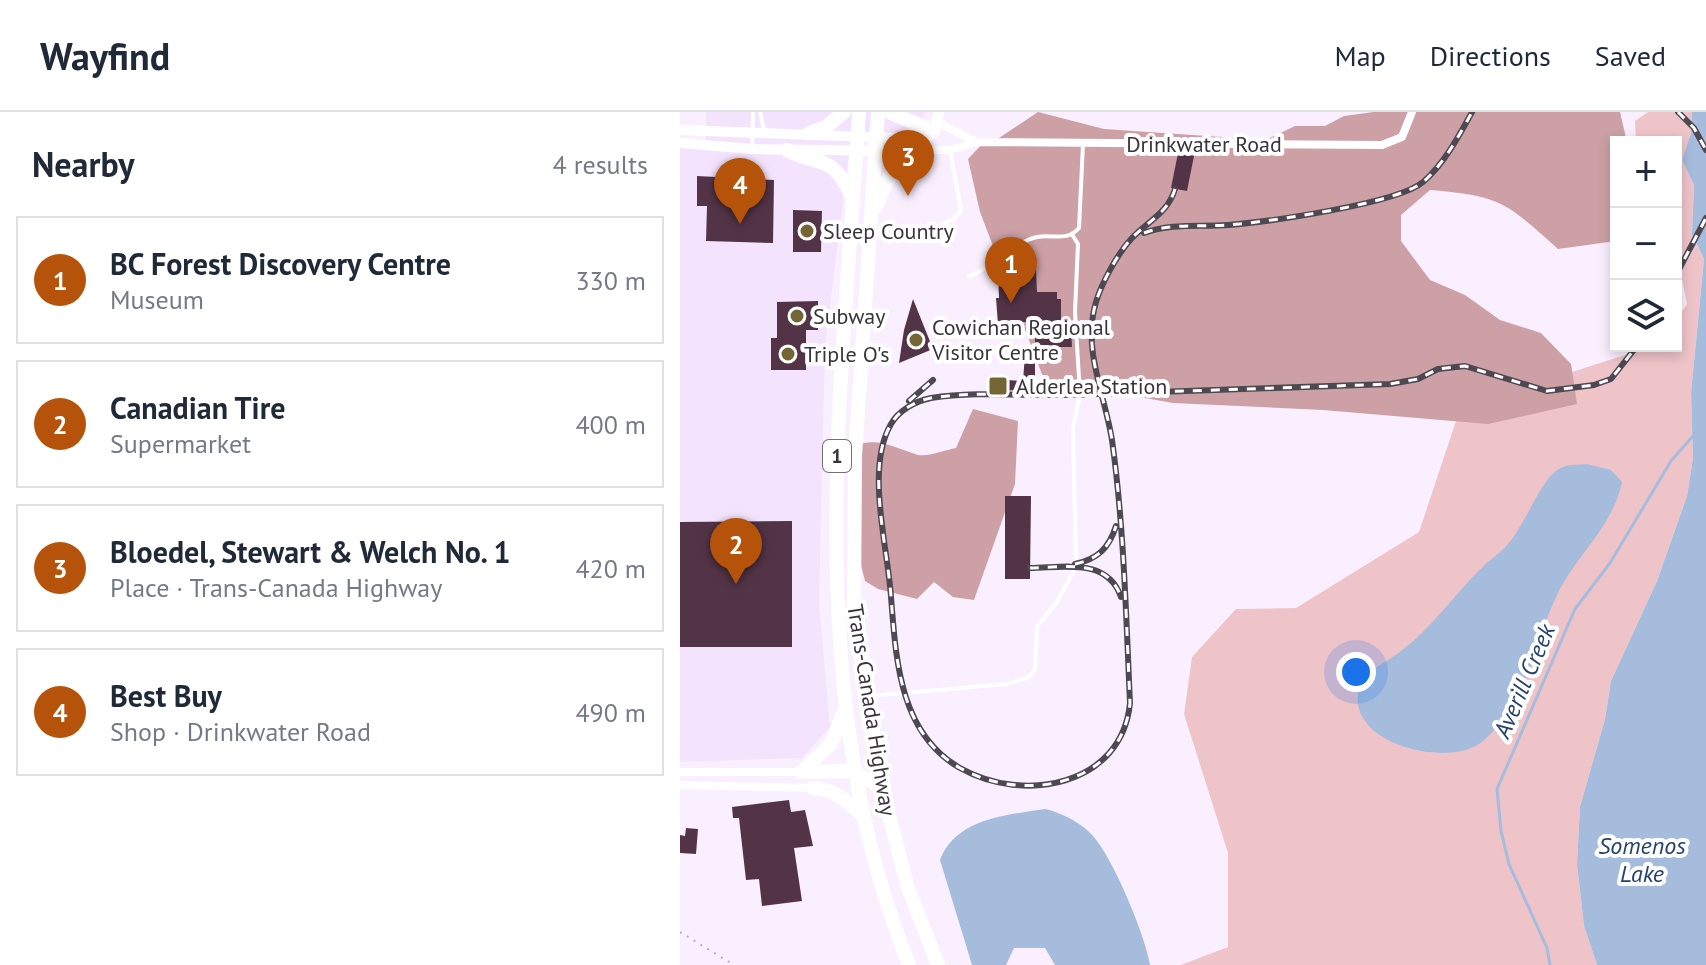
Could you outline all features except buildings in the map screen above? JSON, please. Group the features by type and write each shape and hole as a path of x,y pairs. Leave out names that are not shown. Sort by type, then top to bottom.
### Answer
{"highway":[{"path":"809,133 826,127 844,112"},
{"name":"Trans-Canada Highway","path":"859,112 837,467 835,583 844,712 853,771 875,870 909,965"},
{"name":"Trans-Canada Highway","path":"878,112 852,532 854,611 882,788 907,885 938,965"},
{"path":"889,112 933,120"},
{"path":"787,150 825,160 836,169 854,201"},
{"path":"872,216 886,183 911,150"},
{"path":"801,772 831,744 844,712"},
{"path":"801,772 853,771 882,788"},
{"path":"813,788 826,788 841,796 863,817"}],"street":[{"name":"Drinkwater Road","path":"911,150 950,150 977,142 1382,145 1402,137 1412,112"},
{"path":"680,130 809,133 911,150 935,133 933,120 907,136 876,143"},
{"name":"Drinkwater Road","path":"933,120 977,142"},
{"path":"680,143 787,150 857,142"},
{"path":"680,772 801,772"},
{"path":"680,785 813,788"}],"lane":[{"path":"752,149 753,112"},
{"path":"760,112 764,130"},
{"path":"1073,236 1081,219 1083,143"},
{"path":"942,224 954,219 961,210 950,150"},
{"path":"969,276 992,266 1025,242 1039,237 1073,236"},
{"path":"867,697 1007,684 1029,677 1035,669 1037,626 1057,602 1076,566 1073,428 1080,394 1075,312 1078,244 1073,236"}],"path":[{"path":"680,932 734,965"}],"shaded area":[{"path":"706,112 925,112 920,126 850,147 825,346 819,603 830,727 802,758 680,762 680,147 706,147"},
{"path":"1038,112 1104,129 1266,140 1295,126 1325,126 1344,116 1374,112 1620,112 1626,136 1610,136 1610,242 1558,249 1501,204 1454,192 1430,190 1401,215 1401,241 1430,280 1465,295 1500,320 1541,333 1571,364 1577,404 1488,424 1323,410 1173,403 1123,394 1064,395 1045,382 980,212 968,159 986,140 996,140"},
{"path":"1648,112 1692,112 1691,133 1682,160 1682,136 1636,136 1635,121"},
{"path":"1682,160 1694,185 1692,234 1704,259 1691,393 1693,458 1687,496 1657,581 1611,681 1605,719 1580,807 1577,864 1584,926 1597,965 1181,965 1228,947 1228,853 1184,714 1192,657 1236,609 1296,608 1419,532 1456,421 1507,393 1634,352 1682,352 1682,311 1687,304 1682,279"},
{"path":"973,409 1018,421 1015,484 974,600 953,597 934,582 917,599 878,589 865,581 859,557 856,446 879,443 918,455 956,448"}],"water":[{"name":"Somenos Lake","path":"1692,112 1706,112 1706,965 1597,965 1584,926 1577,864 1580,807 1605,719 1611,681 1657,581 1687,496 1693,458 1691,393 1704,259 1692,234 1694,185 1682,160 1691,133"},
{"path":"1587,464 1611,470 1622,482 1611,513 1556,597 1512,708 1483,741 1468,749 1447,753 1425,752 1382,736 1366,723 1358,706 1362,680 1415,640 1473,576 1508,544 1554,472 1566,466"},
{"path":"1045,809 1074,820 1097,841 1129,901 1150,965 1055,965 1045,948 1014,948 1006,965 972,965 940,860 958,835 970,827 999,817"}],"waterway":[{"name":"Averill Creek","path":"1550,965 1547,948 1509,864 1501,831 1497,789 1575,609 1610,563 1671,461 1693,436"}],"railway":[{"path":"1144,233 1175,227 1228,225 1300,216 1387,198 1409,190 1423,182 1438,167 1472,112"},
{"path":"1678,112 1694,128 1706,150"},
{"path":"1102,394 1093,354 1092,320 1096,302 1116,260 1132,238 1163,211 1175,189"},
{"path":"1682,264 1706,218"},
{"path":"1102,394 1390,384 1418,379 1438,369 1465,366 1547,391 1594,385 1611,379 1632,352"},
{"path":"909,401 933,380"},
{"path":"1102,394 1112,440 1122,538 1130,703 1123,731 1109,753 1090,770 1066,780 1040,785 1012,785 985,779 960,768 940,753 924,735 904,693 895,645 880,509 883,442 899,414 931,398 1102,394"},
{"path":"1075,564 1102,551 1116,526"},
{"path":"1030,568 1095,570 1114,584 1121,597"}],"place":[{"name":"Bloedel, Stewart & Welch No. 1","path":"908,196"},
{"name":"Best Buy","path":"740,224"},
{"name":"Sleep Country","path":"807,231"},
{"name":"BC Forest Discovery Centre","path":"1011,303"},
{"name":"Subway","path":"797,316"},
{"name":"Cowichan Regional Visitor Centre","path":"916,340"},
{"name":"Triple O's","path":"788,354"},
{"name":"Alderlea Station","path":"998,386"},
{"name":"Canadian Tire","path":"736,584"}]}
